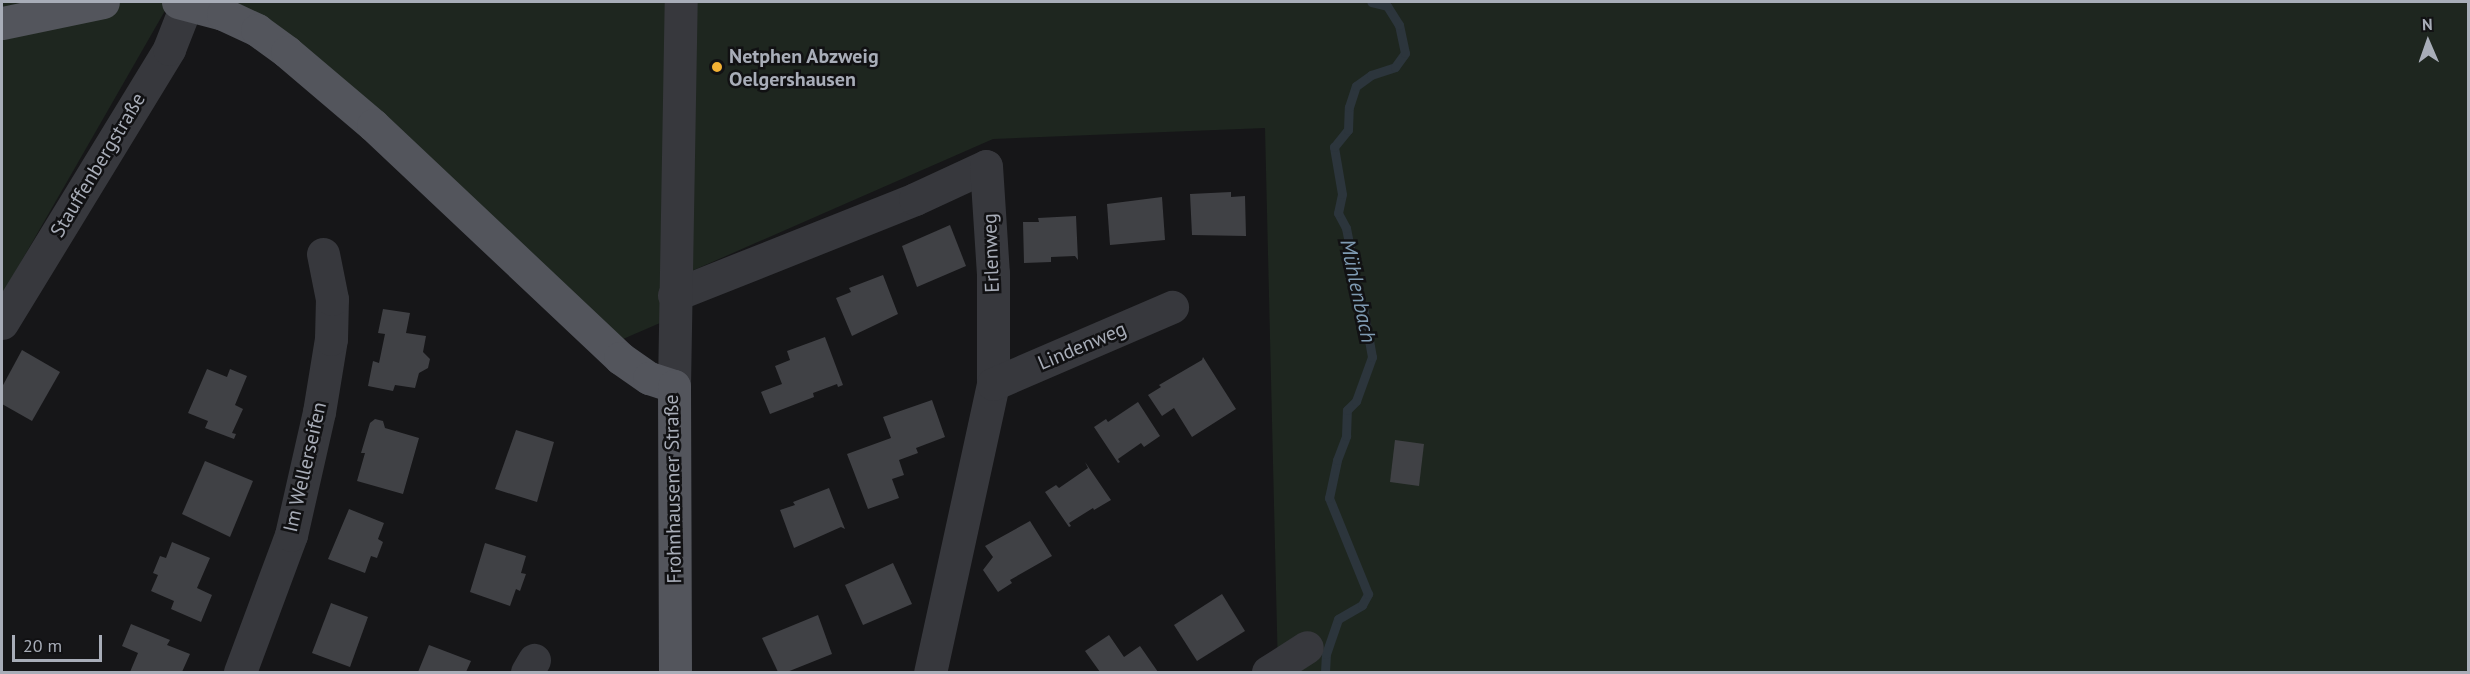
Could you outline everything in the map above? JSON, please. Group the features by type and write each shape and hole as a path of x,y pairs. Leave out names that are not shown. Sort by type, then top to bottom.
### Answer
{"main road":[{"path":"2,23 103,2"},
{"name":"Frohnhausener Straße","path":"183,2 223,14 257,30 287,52 373,125 635,369 661,384 674,386 675,672"}],"street":[{"name":"Stauffenbergstraße","path":"2,323 169,49 183,2"},
{"path":"674,386 681,2"},
{"name":"Erlenweg","path":"674,295 915,199 987,166 993,273 993,384 930,672"},
{"name":"Im Wellerseifen","path":"240,672 291,535 319,412 332,339 332,299 323,254"},
{"name":"Lindenweg","path":"993,384 1172,307"},
{"path":"1268,672 1307,647"}],"shaded area":[{"path":"2,2 170,2 2,295"},
{"path":"220,2 2468,2 2468,672 1278,672 1265,128 993,139 662,284 660,323 623,339 370,112"}],"building":[{"path":"1231,192 1231,197 1245,196 1246,236 1192,235 1190,194"},
{"path":"1162,197 1165,240 1110,245 1107,204"},
{"path":"1076,216 1078,260 1075,256 1051,257 1051,262 1024,263 1023,222 1039,222 1038,218"},
{"path":"950,225 966,266 917,287 902,246"},
{"path":"883,275 898,314 852,336 836,298 851,292 849,288"},
{"path":"383,309 410,313 406,333 426,336 423,352 430,359 428,368 419,373 415,388 395,385 393,391 368,386 373,361 379,363 385,334 378,333"},
{"path":"825,337 843,385 838,387 837,384 813,393 814,397 770,414 761,392 782,384 775,366 790,360 787,351"},
{"path":"22,350 60,372 32,421 2,404 2,387"},
{"path":"1203,357 1236,409 1192,437 1174,408 1162,416 1148,395 1161,387 1159,385 1202,360"},
{"path":"207,369 227,377 230,369 247,376 235,405 243,409 232,433 236,434 234,439 205,428 208,421 188,413"},
{"path":"932,400 945,437 916,448 918,453 899,460 904,475 892,479 899,498 868,509 847,454 891,438 883,417"},
{"path":"1138,402 1160,436 1144,447 1141,443 1118,459 1120,462 1118,463 1094,427 1106,419 1108,422"},
{"path":"375,419 383,421 385,428 419,438 403,494 357,481 365,453 361,453 370,423"},
{"path":"516,430 554,442 537,502 495,489"},
{"path":"1395,440 1424,444 1419,486 1390,482"},
{"path":"205,461 253,481 230,537 182,514"},
{"path":"1085,462 1111,500 1069,523 1071,526 1069,527 1045,492 1056,485 1059,488 1088,468"},
{"path":"829,488 845,529 841,527 794,548 780,510 795,505 793,502"},
{"path":"349,509 384,523 378,539 383,542 377,558 371,556 365,573 328,559"},
{"path":"1030,521 1052,556 1010,580 1012,583 998,592 983,570 993,557 985,546"},
{"path":"172,542 210,558 197,588 212,595 201,622 171,609 174,601 151,591 158,575 153,573 160,556 166,558"},
{"path":"485,543 526,556 521,573 526,574 520,591 516,589 510,606 470,592"},
{"path":"893,563 912,604 863,625 845,585"},
{"path":"1222,594 1245,631 1197,661 1174,625"},
{"path":"331,603 368,617 350,667 312,653"},
{"path":"818,615 832,654 787,672 778,672 762,638"},
{"path":"131,624 170,640 167,645 190,654 182,672 130,672 138,653 122,646"},
{"path":"1109,635 1124,657 1140,646 1158,672 1100,672 1085,651"},
{"path":"429,645 471,661 466,672 418,672"}],"waterway":[{"name":"Mühlenbach","path":"1325,672 1326,654 1338,619 1362,605 1368,594 1329,498 1337,460 1346,436 1347,410 1356,401 1372,357 1364,312 1357,303 1354,268 1346,228 1338,213 1342,194 1334,147 1348,130 1349,107 1356,86 1371,75 1395,67 1405,53 1399,25 1387,6 1371,2"}],"place":[{"name":"Netphen Abzweig Oelgershausen","path":"717,67"}]}
